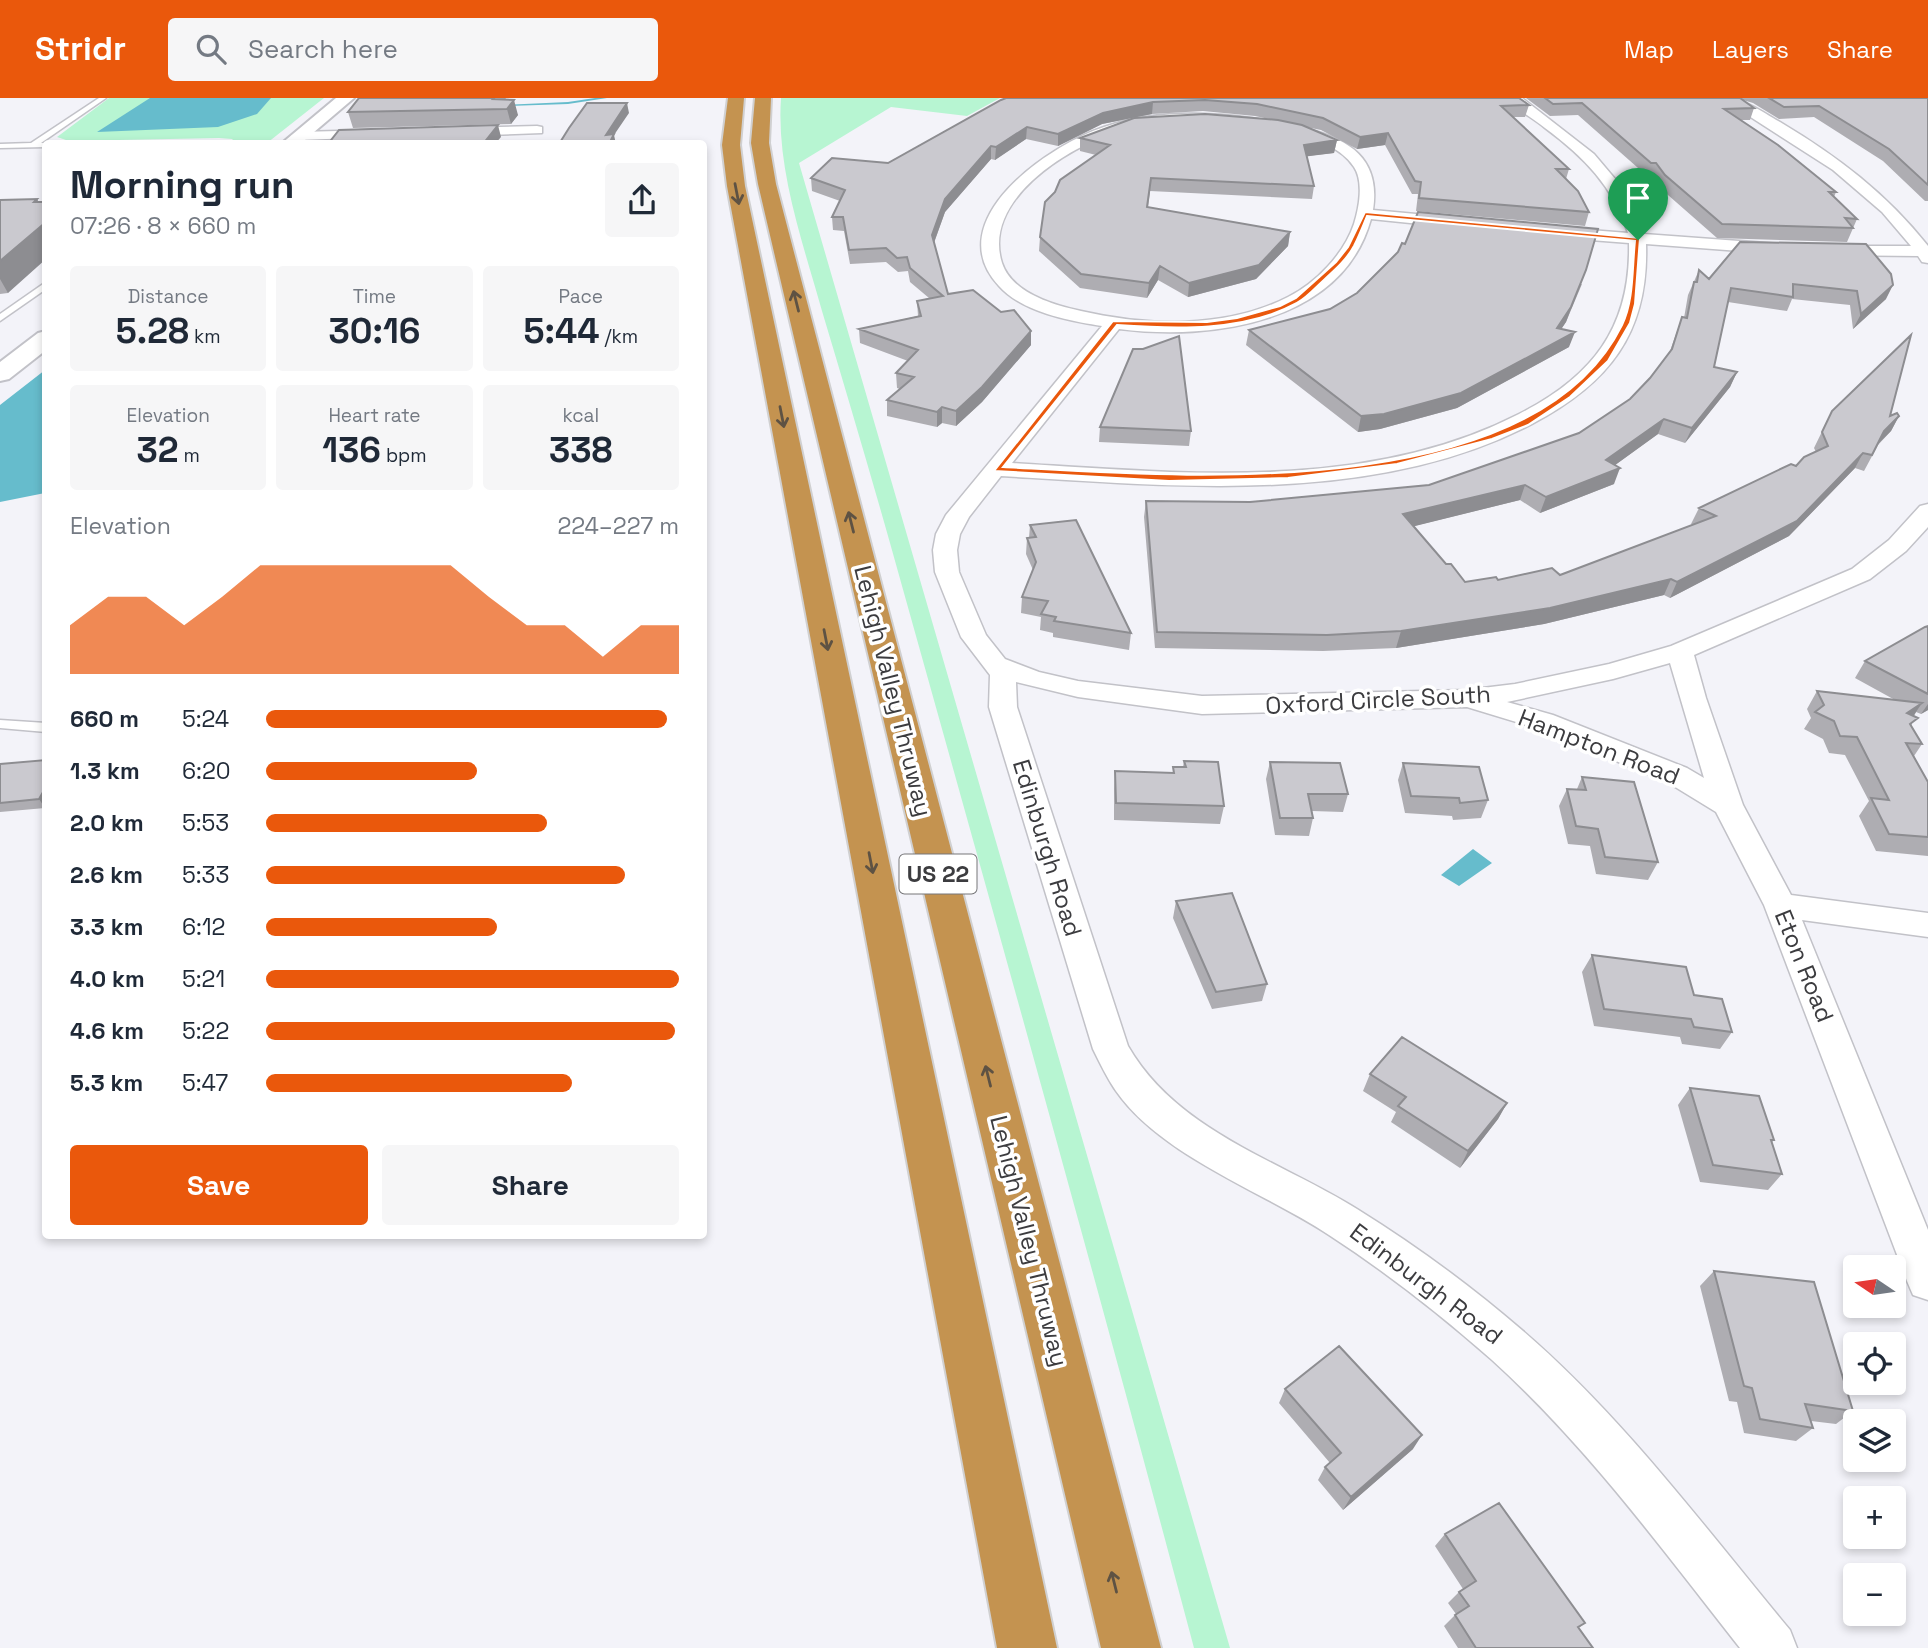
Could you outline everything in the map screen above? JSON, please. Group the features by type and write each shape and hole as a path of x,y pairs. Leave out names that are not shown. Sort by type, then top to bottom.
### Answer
{"highway":[{"name":"Lehigh Valley Thruway","path":"736,98 731,145 736,186 1027,1648"},
{"name":"Lehigh Valley Thruway","path":"763,98 760,143 767,184 1131,1648"}],"street":[{"path":"293,140 346,98"},
{"path":"997,469 1169,478 1288,476 1397,462 1489,438 1525,423 1567,396 1605,359 1627,323 1638,240 1627,208 1601,169 1564,134 1513,98"},
{"path":"1728,98 1840,168 1883,206 1927,254"},
{"path":"1244,115 1304,133 1349,154 1363,168 1365,214 1351,247 1338,264 1298,300 1237,320 1207,324 1155,325 1086,318 1037,303 1018,293 999,277 991,261 994,226 1008,198 1045,163 1106,131 1139,123 1244,115"},
{"path":"444,133 537,130 530,140"},
{"path":"293,140 391,134"},
{"path":"1365,214 1474,224"},
{"path":"1529,230 1638,240 1927,254"},
{"name":"Edinburgh Road","path":"1115,323 958,515 948,534 945,550 947,572 974,637 1003,674 1003,707 1111,1049 1129,1081 1163,1116 1199,1141 1342,1220 1414,1270 1508,1346 1578,1415 1647,1493 1772,1648"},
{"path":"0,374 42,341"},
{"name":"Oxford Circle South","path":"997,665 1023,676 1078,689 1130,698 1202,705 1466,699 1564,682 1680,652 1861,574 1886,557 1913,531 1928,511"},
{"path":"1886,557 1928,553"},
{"name":"Eton Road","path":"1680,652 1692,698 1728,805 1780,905 1928,1281"},
{"name":"Hampton Road","path":"1466,699 1543,721 1677,775 1728,805"},
{"path":"1780,905 1928,925"}],"lane":[{"path":"69,118 90,98"},
{"path":"33,145 69,118 103,98"},
{"path":"0,146 42,145"},
{"path":"0,318 42,288"},
{"path":"33,294 42,294"},
{"path":"0,724 42,728"}],"green space":[{"path":"109,98 324,98 271,140 66,140 57,137"},
{"path":"781,98 1000,98 967,116 891,107 799,163 1230,1648 1194,1648 1082,1233 882,514 792,206 783,152"}],"water":[{"path":"150,98 271,98 257,114 218,127 97,132"},
{"path":"42,372 42,494 0,502 0,405"},
{"path":"1473,849 1492,863 1459,886 1441,875"}],"building":[{"path":"359,98 514,100 507,109 348,112"},
{"path":"1006,98 1519,98 1529,105 1501,106 1569,169 1556,169 1578,191 1589,212 1419,198 1421,182 1415,181 1388,133 1360,137 1323,118 1257,104 1205,100 1153,102 1103,113 1058,134 1027,127 996,147 991,146 945,199 932,235 948,294 973,290 1001,312 1014,310 1031,331 982,387 956,411 942,407 937,412 887,400 914,377 896,373 918,350 859,329 921,316 917,301 943,296 910,268 907,257 897,258 886,248 849,250 843,217 832,217 845,190 811,178 832,158 888,163"},
{"path":"1545,98 1740,98 1754,108 1724,109 1778,145 1836,192 1829,192 1857,219 1845,218 1853,228 1722,224 1665,175 1656,163 1651,163 1582,103 1553,104"},
{"path":"1769,98 1928,98 1928,185 1889,149 1819,106 1784,107"},
{"path":"587,103 627,103 606,135 614,134 611,140 562,140"},
{"path":"1205,114 1278,120 1302,125 1337,140 1304,145 1314,186 1151,178 1147,207 1290,232 1259,265 1189,283 1160,266 1149,283 1081,274 1040,237 1045,202 1055,192 1060,180 1110,145 1080,138 1134,118"},
{"path":"498,125 486,140 331,140 339,130"},
{"path":"37,199 34,202 42,202 42,225 0,261 0,200"},
{"path":"1418,212 1598,229 1571,307 1557,328 1575,332 1461,393 1384,414 1361,416 1249,330 1330,309 1357,293 1398,252 1402,243 1405,244"},
{"path":"1740,242 1866,244 1891,274 1893,285 1861,314 1857,291 1793,284 1793,297 1731,288 1714,367 1737,372 1692,428 1664,419 1606,460 1620,468 1546,497 1525,485 1403,514 1465,582 1496,577 1498,580 1552,568 1560,575 1716,516 1699,508 1791,464 1796,466 1804,457 1828,446 1822,432 1832,411 1911,335 1890,416 1897,413 1899,416 1884,431 1872,455 1863,453 1797,521 1677,582 1671,579 1550,608 1401,631 1327,635 1157,632 1146,501 1250,502 1429,485 1579,433 1630,399 1650,378 1672,349 1682,317 1687,318 1699,270 1709,279"},
{"path":"1179,336 1191,431 1100,427 1133,349 1143,349"},
{"path":"1076,520 1131,633 1054,621 1056,617 1041,614 1048,601 1022,597 1036,562 1027,538 1036,537 1030,525"},
{"path":"1928,626 1928,694 1865,661 1925,627"},
{"path":"1817,691 1922,703 1907,713 1918,718 1910,724 1922,744 1906,743 1928,782 1928,837 1889,834 1871,798 1889,800 1857,737 1840,736 1834,721 1815,712 1824,705"},
{"path":"42,760 42,794 39,799 0,803 0,764"},
{"path":"1184,761 1218,762 1224,806 1116,803 1115,771 1174,773 1173,767 1186,767"},
{"path":"1270,762 1340,763 1348,794 1308,794 1313,818 1280,818"},
{"path":"1403,763 1479,767 1488,800 1460,803 1459,798 1411,796"},
{"path":"1582,777 1634,782 1658,862 1605,857 1598,829 1576,826 1567,789 1586,790"},
{"path":"1232,893 1267,984 1216,992 1176,901"},
{"path":"1592,955 1686,967 1694,995 1722,999 1732,1032 1694,1027 1691,1019 1604,1009"},
{"path":"1402,1037 1507,1103 1468,1151 1398,1106 1406,1097 1370,1074"},
{"path":"1690,1088 1759,1096 1782,1174 1713,1165"},
{"path":"1714,1271 1814,1282 1843,1378 1843,1395 1848,1395 1852,1409 1805,1404 1813,1428 1760,1419 1752,1388 1744,1386"},
{"path":"1339,1346 1422,1435 1351,1497 1325,1467 1341,1453 1285,1389"},
{"path":"1499,1503 1585,1623 1578,1627 1593,1648 1476,1648 1455,1615 1469,1606 1459,1592 1476,1581 1445,1534"}],"waterway":[{"path":"504,105 568,103 605,98"}],"route":[{"path":"1365,214 1638,240 1627,323 1605,359 1567,396 1525,423 1489,438 1397,462 1288,476 1169,478 997,469 1115,323 1207,324 1264,314 1282,307 1298,300 1338,264 1351,247 1365,214"}]}
